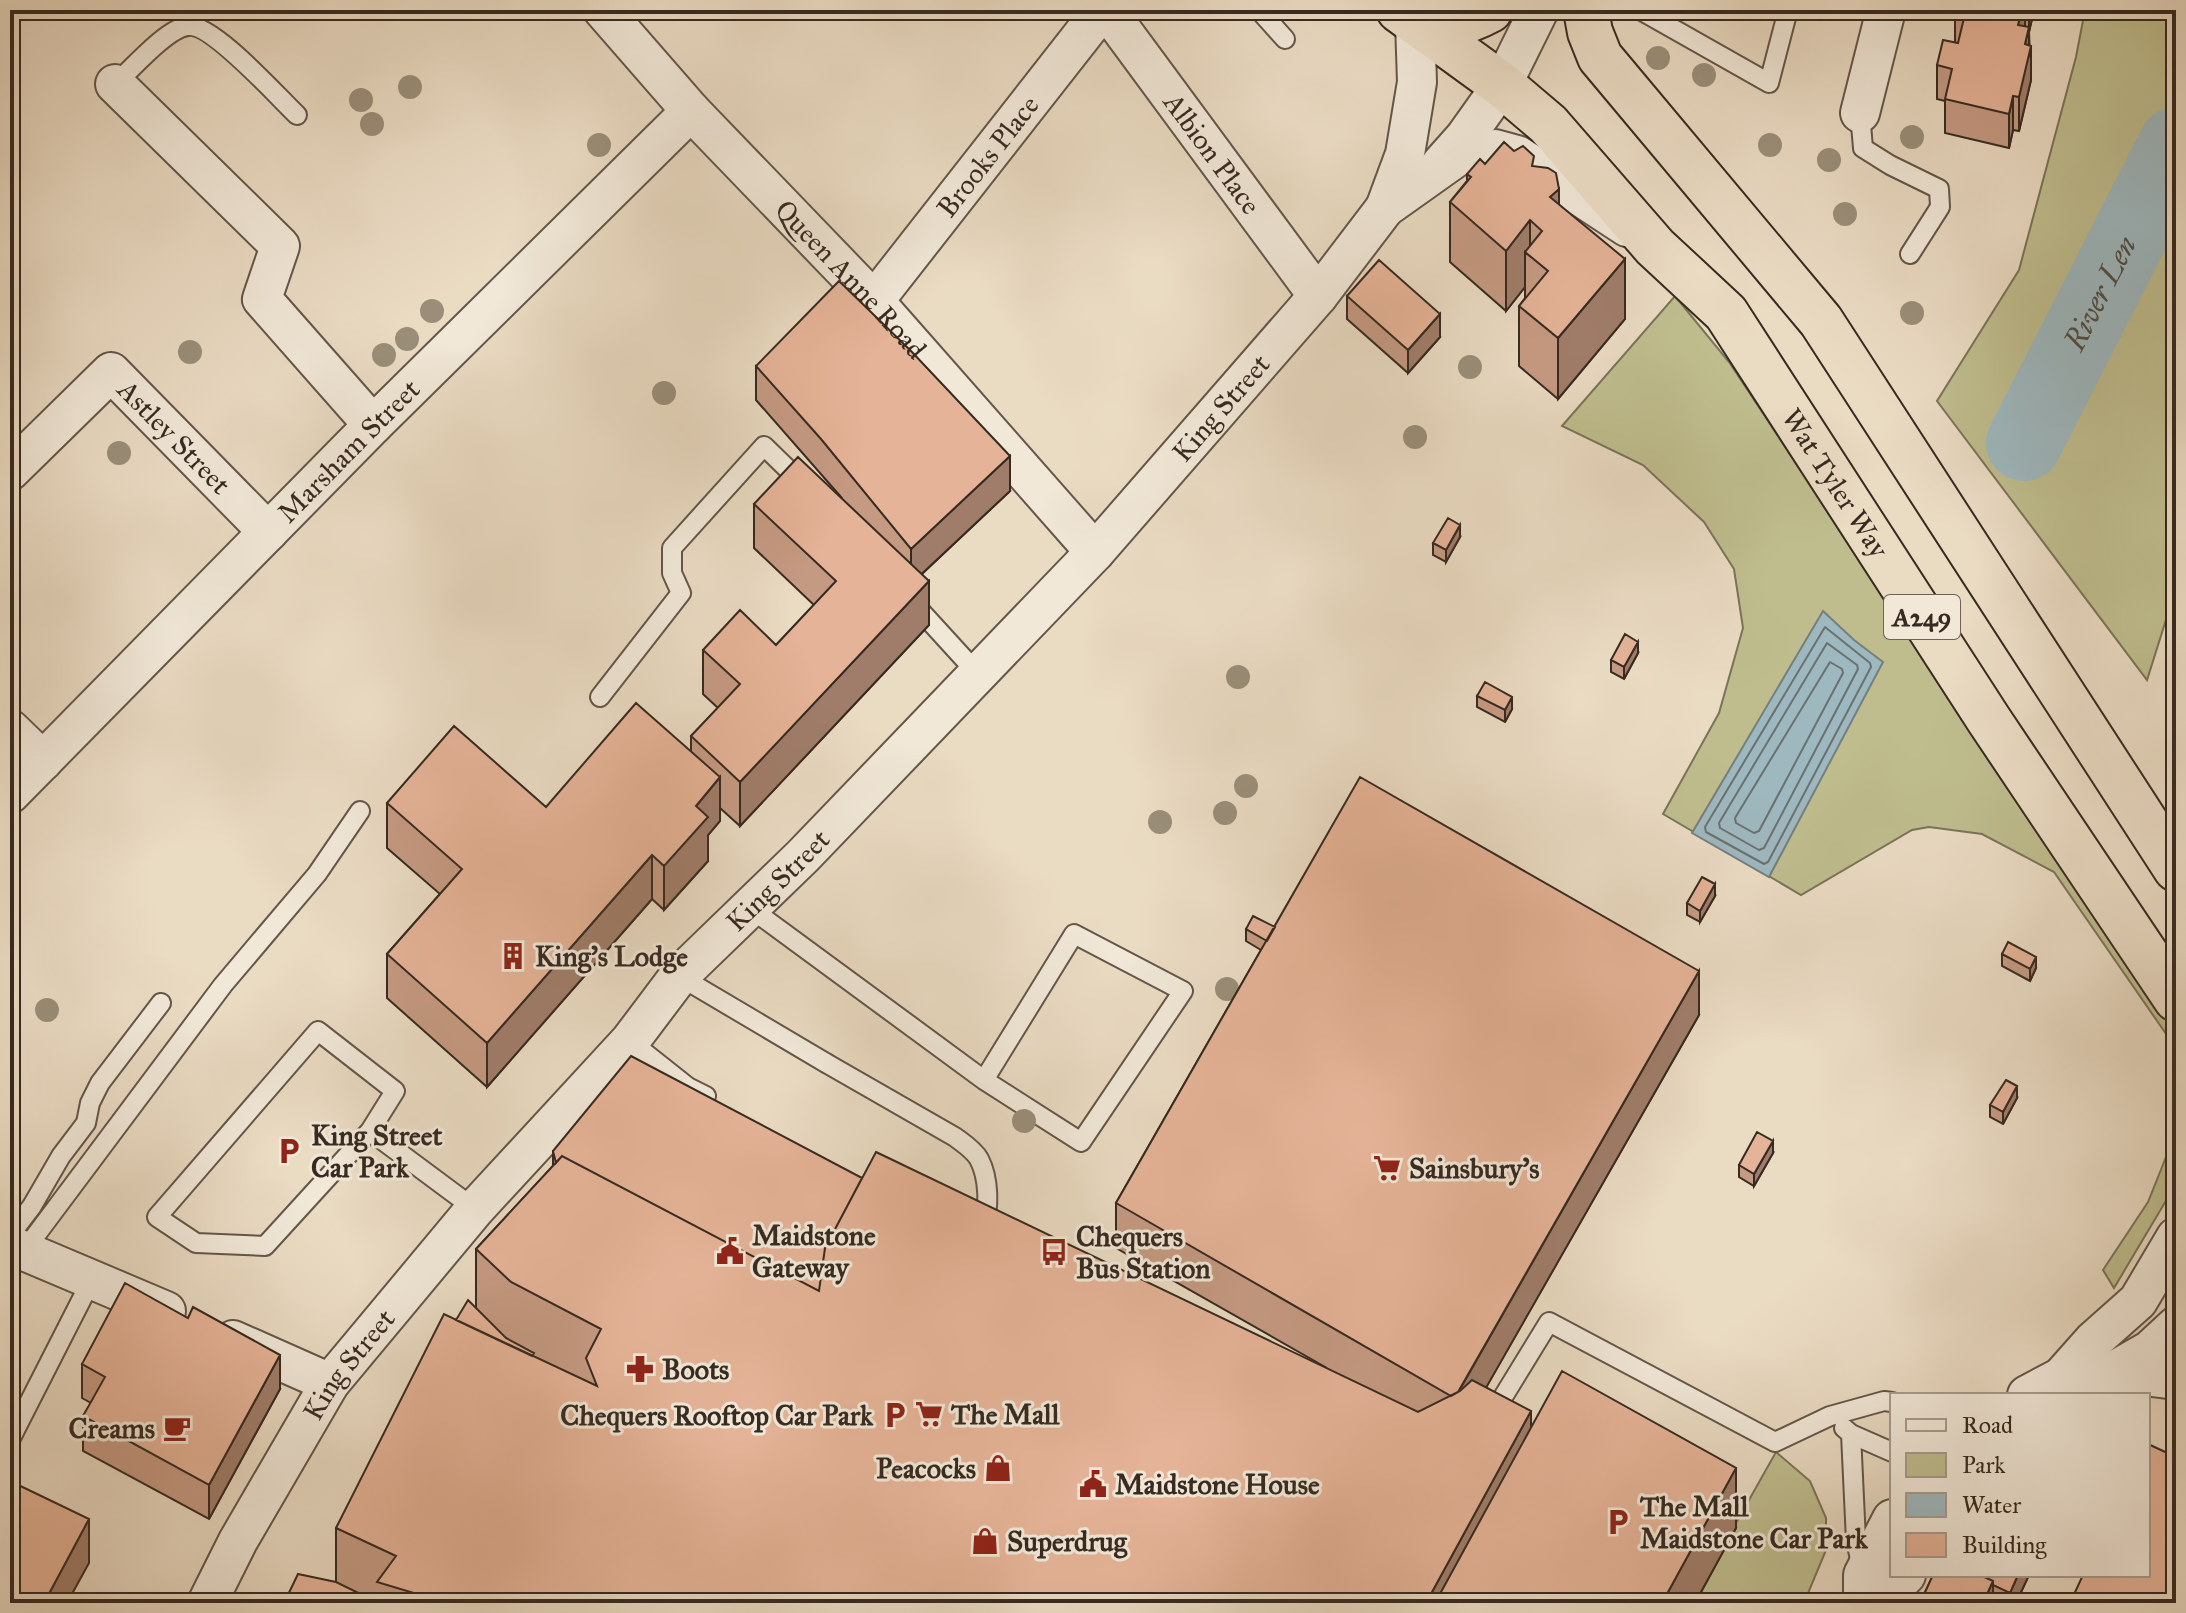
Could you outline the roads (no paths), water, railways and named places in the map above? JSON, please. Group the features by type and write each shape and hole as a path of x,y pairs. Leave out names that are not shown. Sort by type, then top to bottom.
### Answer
{"highway":[{"path":"1407,16 1444,27 1474,19 1490,10"},
{"name":"A249","path":"1586,10 1590,32 1600,57 1821,321 2176,869"},
{"name":"A249","path":"1407,16 1502,85"},
{"name":"Wat Tyler Way","path":"1502,85 1548,124 1655,247 1726,313 1989,720 2176,999"}],"street":[{"name":"Queen Anne Road","path":"603,10 691,111 874,301 1095,552"},
{"name":"Brooks Place","path":"874,301 1105,10"},
{"name":"Albion Place","path":"1105,10 1314,301"},
{"path":"1431,175 1465,137 1502,85 1539,10"},
{"path":"1860,113 1886,10"},
{"path":"1385,208 1405,154 1417,82 1407,16"},
{"path":"115,84 280,246 262,299 373,425"},
{"name":"Marsham Street","path":"10,794 373,425 691,111"},
{"path":"1385,208 1461,154 1495,149 1517,155 1655,247"},
{"name":"King Street","path":"207,1603 238,1541 330,1383 475,1209 630,1041 679,976 803,856 1095,552 1314,301 1385,208"},
{"name":"Astley Street","path":"10,471 111,372 268,532"},
{"path":"10,729 43,761"},
{"path":"2031,1393 2061,1377 2093,1341 2138,1301 2176,1237"},
{"path":"15,1244 330,1383"},
{"path":"2105,1376 2150,1350 2176,1326"},
{"path":"2061,1377 2176,1380"},
{"path":"1868,1594 1890,1525"},
{"path":"1868,1594 1902,1577"}],"lane":[{"path":"1259,10 1285,39"},
{"path":"1640,10 1769,83 1788,10"},
{"path":"115,84 172,32 188,26 196,27 204,29 224,44 297,115"},
{"path":"1860,113 1863,148 1939,189 1940,207 1910,254"},
{"path":"600,697 681,593 672,573 672,548 764,446 811,492"},
{"path":"905,594 978,674"},
{"path":"15,1244 223,985 317,874 360,811"},
{"path":"750,908 984,1080 1081,1142 1183,991 1074,934 984,1080"},
{"path":"679,976 955,1137 979,1159 988,1207 973,1249"},
{"path":"15,1244 32,1206 61,1156 86,1123 90,1103 100,1083 161,1003"},
{"path":"318,1031 395,1091 370,1131 265,1246 196,1243 157,1217 318,1031"},
{"path":"630,1041 688,1087 716,1102"},
{"path":"370,1131 475,1209"},
{"path":"10,1440 92,1279"},
{"path":"1484,1429 1549,1322 1775,1442 1830,1416 1890,1402"},
{"path":"1830,1416 1851,1434 1890,1451"},
{"path":"1851,1434 1856,1541 1868,1594"}],"water":[{"path":"1823,611 1883,662 1769,877 1692,833"}],"waterway":[{"name":"River Len","path":"2024,443 2176,145"}],"place":[{"name":"King's Lodge","path":"513,956"},
{"name":"King Street Car Park","path":"289,1151"},
{"name":"Sainsbury's","path":"1387,1168"},
{"name":"Maidstone Gateway","path":"730,1251"},
{"name":"Chequers Bus Station","path":"1054,1252"},
{"name":"Boots","path":"640,1369"},
{"name":"The Mall","path":"929,1414"},
{"name":"Chequers Rooftop Car Park","path":"895,1415"},
{"name":"Creams","path":"177,1428"},
{"name":"Peacocks","path":"998,1468"},
{"name":"Maidstone House","path":"1093,1484"},
{"name":"The Mall Maidstone Car Park","path":"1618,1522"},
{"name":"Superdrug","path":"985,1541"}]}
